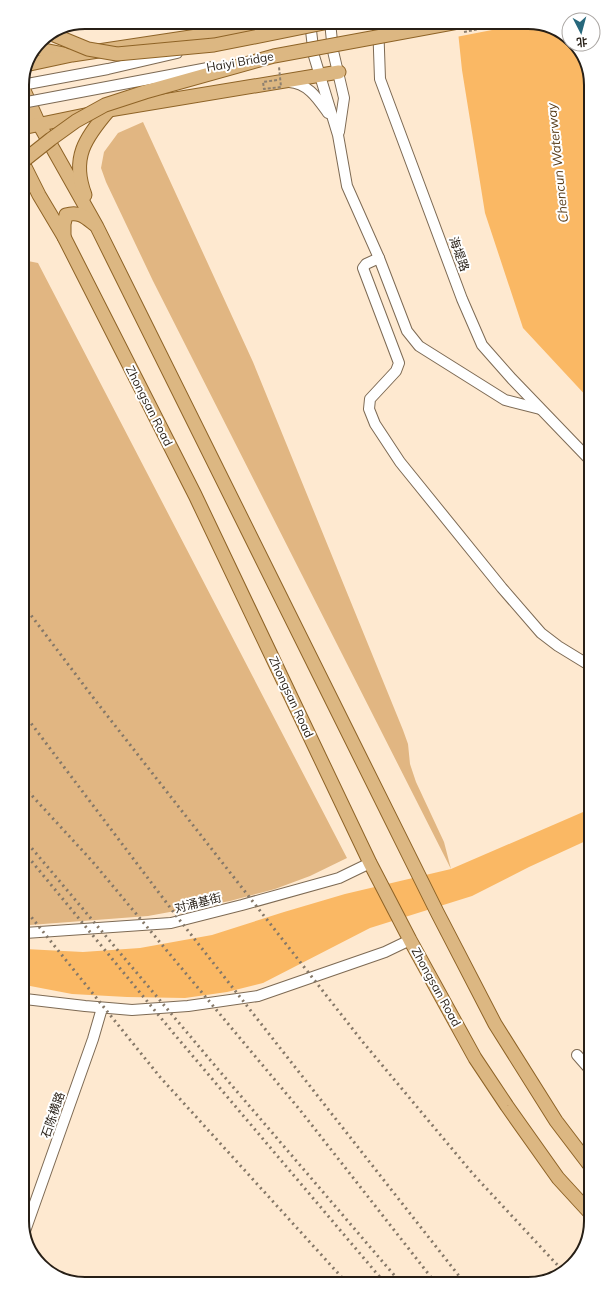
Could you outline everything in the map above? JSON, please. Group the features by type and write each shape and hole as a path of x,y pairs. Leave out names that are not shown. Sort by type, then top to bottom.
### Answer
{"main road":[{"path":"33,63 72,55 235,29"},
{"name":"Haiyi Bridge","path":"214,45 294,29"},
{"name":"Haiyi Bridge","path":"274,56 420,29"},
{"path":"58,36 88,49 117,54 214,45"},
{"path":"42,49 72,55"},
{"path":"29,156 76,121 105,105 145,92 274,56"},
{"path":"29,126 109,110 280,83 339,72"},
{"path":"29,102 39,124 97,227 437,912 495,1024 556,1122 584,1157"},
{"path":"97,227 80,181 80,164 84,144 92,129 109,110"},
{"name":"Zhongsan Road","path":"29,176 64,237 195,495 370,863 410,940 479,1064 558,1178 584,1206"},
{"path":"29,185 39,195"},
{"path":"64,237 66,215 74,213 85,217 97,227"}],"street":[{"path":"311,29 314,56 338,135 347,186 379,258 407,331 419,346 505,400 541,409"},
{"path":"330,29 333,51 344,98 338,135"},
{"name":"海堤路","path":"378,29 380,79 462,299 482,345 512,379 584,454"},
{"name":"Haiyi Bridge","path":"29,85 108,69 214,45"},
{"name":"Haiyi Bridge","path":"29,102 274,56"},
{"path":"280,83 298,83 306,87 330,115 338,135"},
{"path":"379,258 366,264 363,268 399,363 396,372 370,399 369,409 375,424 400,462 529,620 541,633 558,646 584,662"},
{"name":"对涌基街","path":"29,933 171,923 242,906 339,878 370,863"},
{"path":"29,999 132,1010 188,1006 258,996 378,954 410,940"},
{"name":"石陈横路","path":"29,1219 93,1039 102,1008"},
{"path":"577,1055 584,1062"}],"path":[{"path":"263,82 280,83 264,89 263,82"}],"shaded area":[{"path":"143,122 253,362 403,730 408,744 410,764 416,782 444,842 451,869 153,281 106,182 101,168 104,152 118,133"},
{"path":"29,261 38,263 347,858 310,876 275,889 230,901 148,916 30,925"}],"water":[{"name":"Chencun Waterway","path":"458,29 532,29 550,33 561,39 561,52 573,52 575,54 581,67 584,84 584,394 523,328 485,213 462,70"},
{"path":"584,812 584,842 529,867 472,896 370,928 263,983 227,992 185,998 72,994 29,986 29,949 83,952 140,948 212,935 345,894 451,869"}],"pier":[{"path":"455,29 497,29 456,37"}],"railway":[{"path":"29,613 95,700 362,1041 473,1174 560,1267"},
{"path":"29,721 178,918 460,1277"},
{"path":"29,792 92,861 300,1110 431,1277"},
{"path":"29,845 396,1277"},
{"path":"29,858 175,1035 380,1277"},
{"path":"29,914 160,1077 341,1277"}]}
